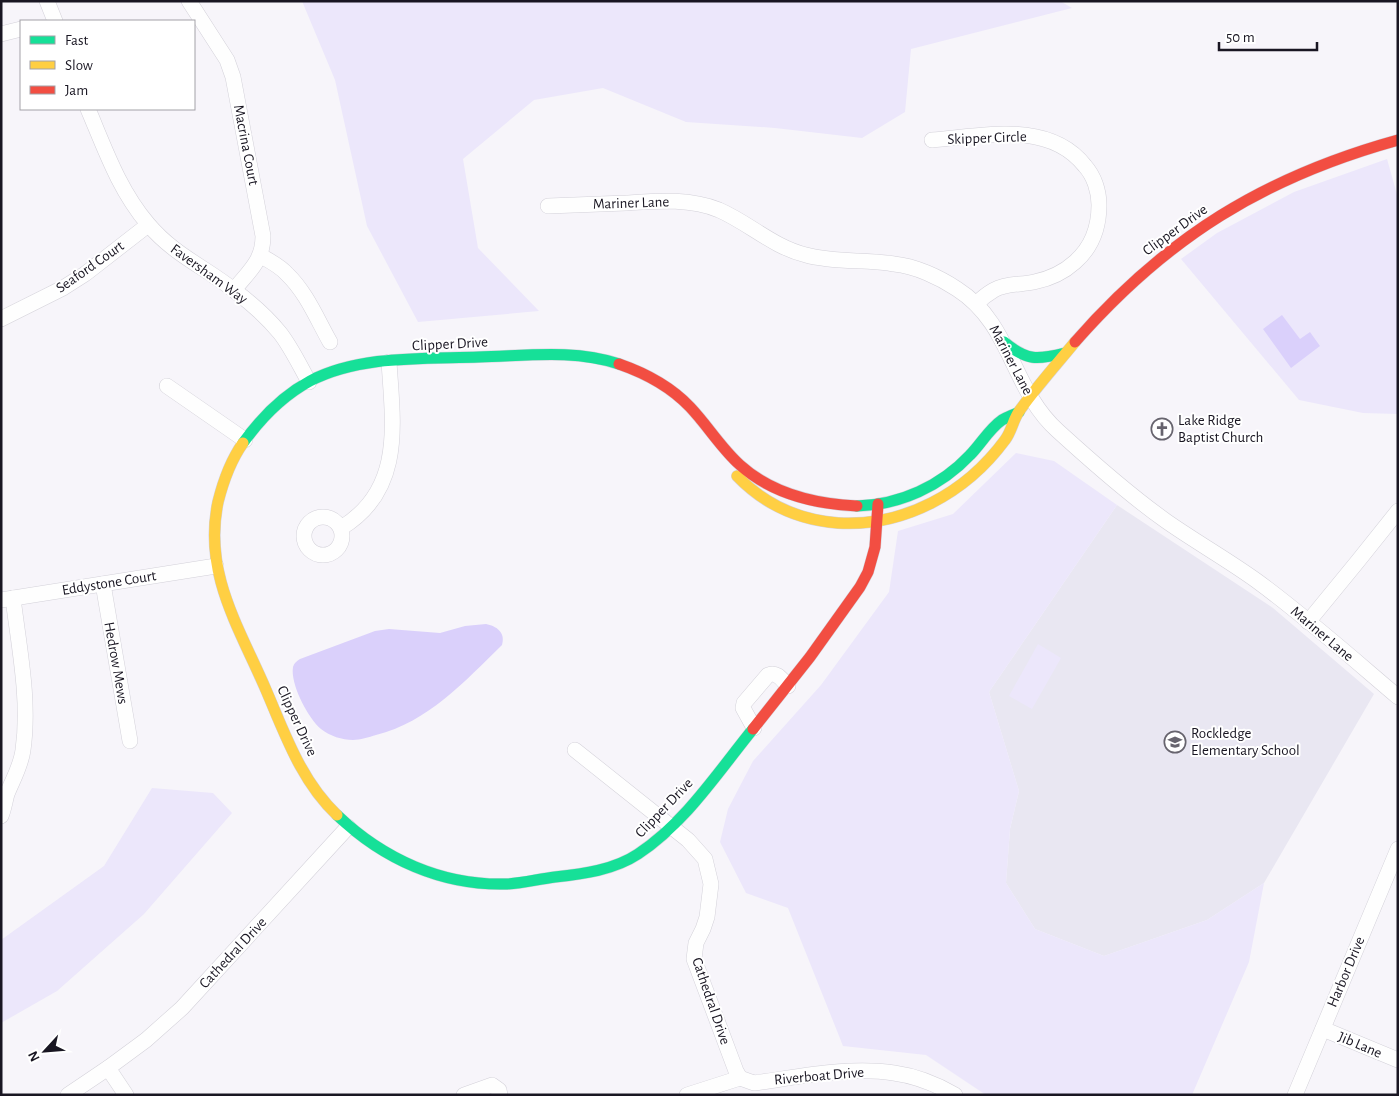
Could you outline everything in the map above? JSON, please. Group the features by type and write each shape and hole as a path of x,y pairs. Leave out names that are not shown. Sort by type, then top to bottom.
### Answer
{"street":[{"path":"47,1 53,20"},
{"name":"Macrina Court","path":"189,1 226,60 232,77 263,236 264,247 261,256"},
{"path":"1,34 20,29"},
{"name":"Faversham Way","path":"88,110 118,181 148,225 188,260 234,290 261,312 280,334 309,382"},
{"name":"Skipper Circle","path":"932,140 1000,135 1037,136 1052,140 1079,157 1095,182 1099,200 1099,214 1092,238 1080,258 1049,278 1034,282 1010,284 995,289 976,304"},
{"name":"Clipper Drive","path":"878,504 879,521 875,551 868,571 858,590 788,686 670,827 638,854 594,872 506,884 458,881 432,875 399,861 348,827 327,806 312,786 300,765 232,613 216,566 214,532 216,508 222,487 233,461 245,440 274,406 293,391 340,369 364,364 568,354 590,356 610,361 633,369 674,394 693,410 723,449 736,474 744,484 782,509 810,519 855,524 879,521 923,508 961,485 983,464 1008,436 1018,412 1065,353 1124,289 1157,261 1204,226 1277,184 1336,158 1397,145"},
{"name":"Mariner Lane","path":"548,206 663,201 685,201 702,204 720,210 745,223 788,250 821,259 906,266 929,274 958,289 984,312 1004,342 1030,398 1056,430 1164,520 1256,580 1398,698"},
{"name":"Seaford Court","path":"1,319 63,288 85,274 148,225"},
{"path":"234,290 261,256 277,265 298,287 330,342"},
{"path":"1004,342 1020,355 1031,358 1046,358 1065,353"},
{"path":"341,528 364,511 374,498 385,476 394,429 389,362"},
{"path":"167,386 245,440"},
{"name":"Clipper Drive","path":"723,449 754,475 785,492 834,506 858,507 911,495 946,476 971,454 998,424 1018,412"},
{"path":"1308,622 1398,511"},
{"name":"Eddystone Court","path":"7,599 216,566"},
{"name":"Hedrow Mews","path":"103,584 130,742"},
{"path":"1,816 7,794 8,778 23,752 26,721 25,693 7,599"},
{"path":"754,728 743,708 744,703 768,675 772,673 777,674 788,686"},
{"name":"Cathedral Drive","path":"575,750 688,840 705,859 711,884 707,917 696,943 694,959 740,1078"},
{"name":"Cathedral Drive","path":"68,1095 146,1040 182,1008 348,827"},
{"name":"Harbor Drive","path":"1295,1095 1398,849"},
{"name":"Jib Lane","path":"1323,1029 1398,1060"},
{"path":"108,1068 126,1095"},
{"name":"Riverboat Drive","path":"740,1078 754,1083 858,1070 895,1073 922,1079 955,1095"},
{"path":"687,1095 740,1078"},
{"path":"464,1095 492,1085 499,1090 500,1095"}],"shaded area":[{"path":"302,1 1060,1 1072,8 911,49 905,112 862,138 775,128 686,122 603,88 534,100 463,159 478,248 539,311 418,322 367,226 335,80"},
{"path":"1387,159 1398,198 1398,414 1363,413 1299,400 1181,259 1217,233 1294,192"},
{"path":"1282,315 1300,339 1310,332 1320,346 1291,368 1263,329"},
{"path":"1016,453 1054,461 1117,505 989,692 1019,791 1010,829 1006,883 1035,929 1104,956 1207,920 1264,883 1249,962 1192,1095 986,1095 926,1055 843,1046 788,908 746,893 720,842 728,809 753,761 821,685 889,592 898,531 953,514"},
{"name":"Rockledge Elementary School","path":"1117,505 1273,608 1374,694 1264,883 1207,920 1104,956 1035,929 1006,883 1010,829 1019,791 989,692"},
{"path":"486,624 499,630 503,637 502,645 474,673 429,711 395,729 356,740 332,736 321,729 311,717 301,700 294,682 293,666 300,659 375,631 389,629 440,633 465,626"},
{"path":"1038,644 1061,658 1032,709 1009,696"},
{"path":"152,788 213,793 232,813 144,914 57,991 1,1023 1,940 104,866"}],"traffic: fast":[{"path":"1004,342 1026,356 1039,358 1065,353"},
{"path":"243,443 265,416 290,394 310,381 350,367 392,360 549,354 584,356 619,364"},
{"path":"857,506 873,505 904,498 933,484 959,466 997,424 1019,412"},
{"path":"337,815 374,845 394,857 437,875 459,880 507,884 587,873 619,864 638,854 655,841 686,812 753,729"}],"traffic: slow":[{"path":"737,476 759,495 783,509 824,521 863,523 910,512 932,503 952,491 972,476 989,459 1007,436 1027,401 1075,342"},
{"path":"243,443 228,471 218,502 215,552 219,576 235,622 287,740 313,787 337,815"}],"traffic: jam":[{"path":"1075,342 1145,271 1221,215 1261,192 1304,172 1349,155 1398,140"},
{"path":"619,364 648,376 675,393 697,414 733,458 752,475 795,496 826,503 857,506"},
{"path":"753,729 810,657 860,587 868,572 875,547 878,504"}],"place":[{"name":"Lake Ridge Baptist Church","path":"1162,429"},
{"name":"Rockledge Elementary School","path":"1175,742"}]}
